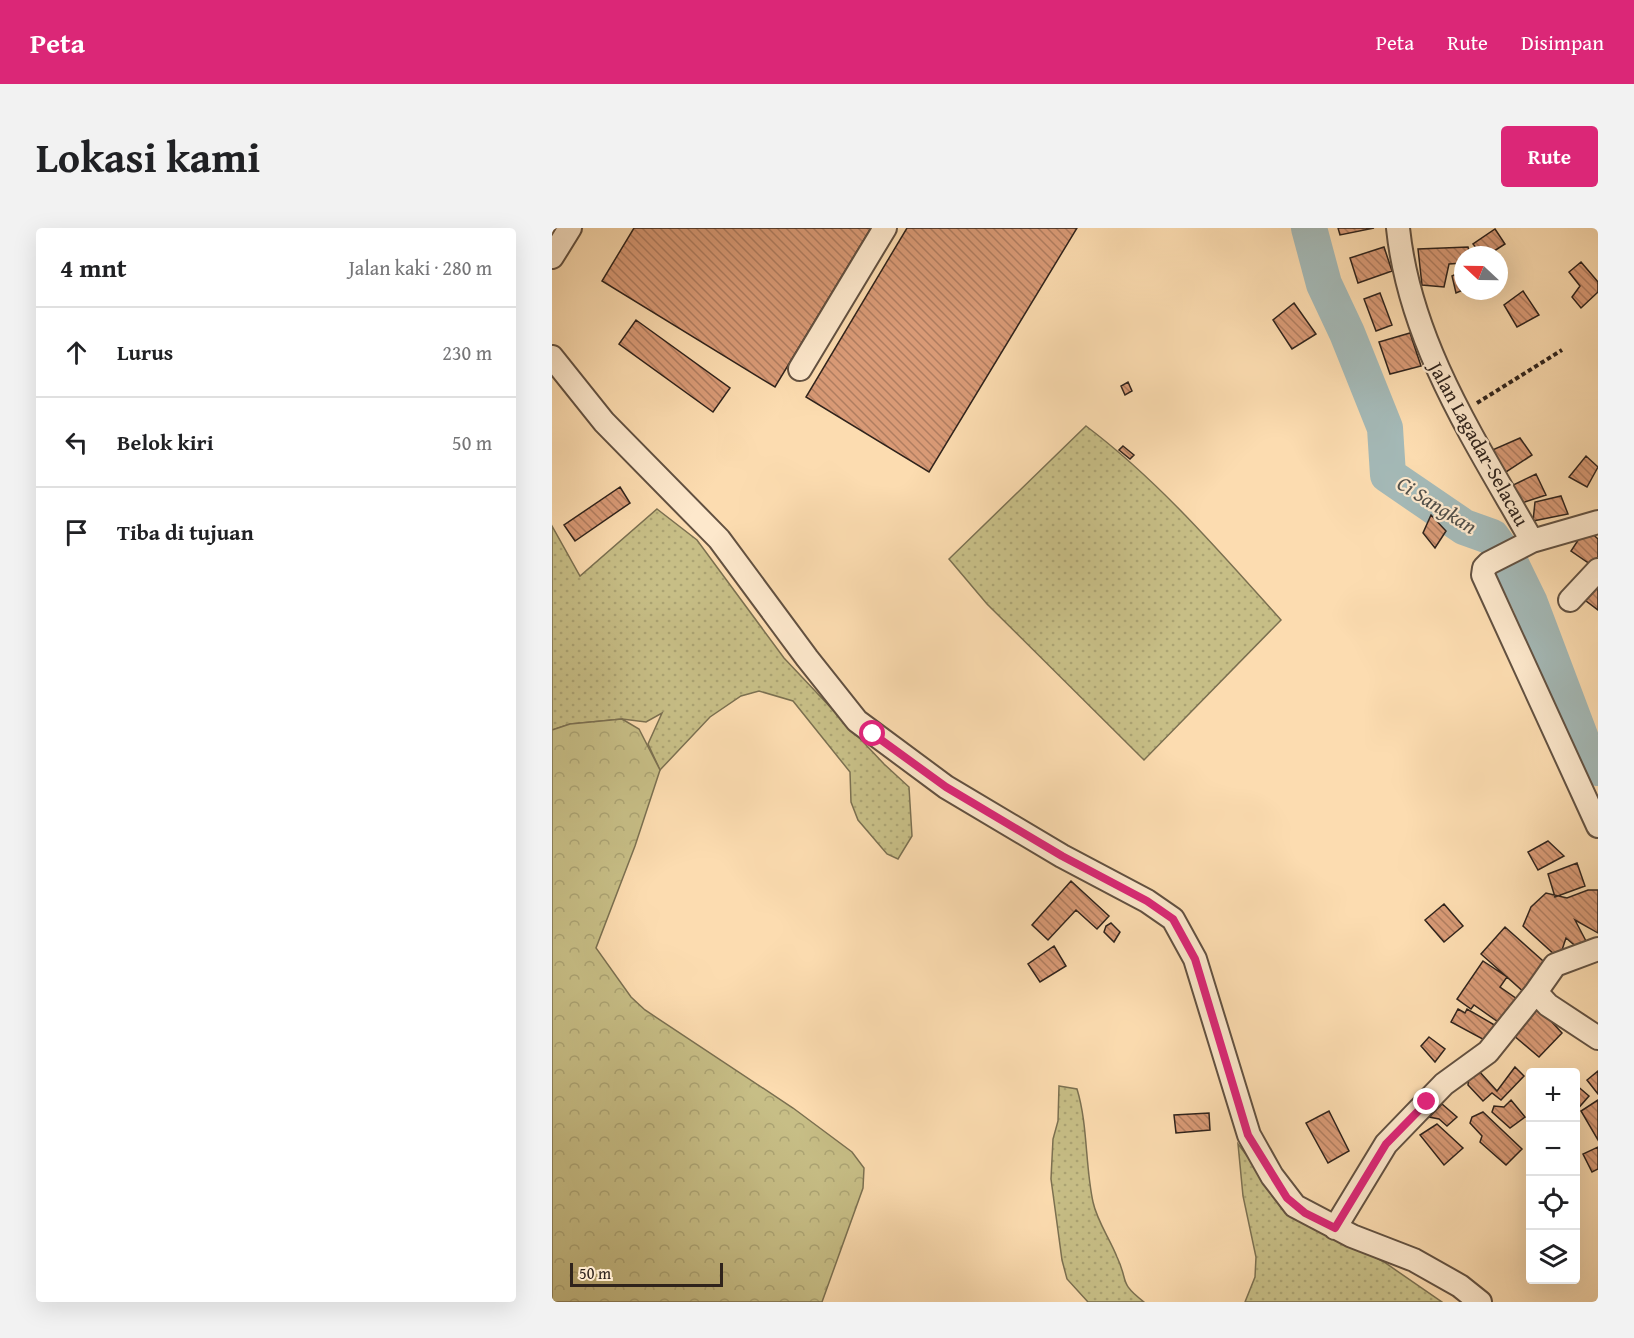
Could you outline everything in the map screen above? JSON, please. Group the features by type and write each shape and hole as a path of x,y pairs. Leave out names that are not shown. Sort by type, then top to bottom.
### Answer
{"street":[{"path":"552,257 570,228"},
{"path":"800,369 885,228"},
{"name":"Jalan Lagadar-Selacau","path":"1398,228 1400,248 1421,329 1432,361 1529,542 1486,566 1483,575 1598,826"},
{"path":"552,357 604,422 719,539 857,721 946,787 1062,856 1147,901 1173,919 1199,970 1248,1135 1287,1198 1305,1213 1335,1228 1414,1260 1460,1286 1480,1302"},
{"path":"1529,542 1598,522"},
{"path":"1570,600 1598,570"},
{"path":"1335,1228 1386,1144 1444,1083 1488,1052 1536,992 1555,964 1598,949"},
{"path":"1536,992 1548,1005 1598,1038"}],"path":[{"path":"1461,413 1562,350"}],"green space":[{"path":"1086,426 1113,447 1164,494 1212,543 1281,620 1144,760 987,604 949,559"},
{"path":"657,509 697,540 784,658 884,764 909,787 912,836 898,859 887,854 858,820 851,802 850,772 793,701 759,691 741,696 710,717 660,770 648,744 662,713 646,722 622,719 570,724 552,730 552,526 580,576"},
{"path":"622,719 639,729 660,770 635,846 596,948 631,997 645,1010 793,1108 852,1152 864,1168 863,1188 822,1302 552,1302 552,730 570,724"},
{"path":"1059,1086 1077,1089 1081,1103 1090,1188 1095,1209 1121,1265 1127,1286 1144,1302 1088,1302 1067,1279 1062,1260 1051,1179 1053,1139 1058,1121"},
{"path":"1238,1144 1288,1210 1384,1262 1442,1302 1245,1302 1255,1277 1256,1257 1243,1196"}],"building":[{"path":"634,228 871,228 775,387 602,281"},
{"path":"907,228 1077,228 929,472 806,397"},
{"path":"1338,228 1374,228 1340,235"},
{"path":"1495,229 1505,244 1475,246 1473,244"},
{"path":"1384,247 1392,271 1358,283 1350,258"},
{"path":"1454,248 1454,264 1449,264 1444,287 1422,285 1418,249"},
{"path":"1581,262 1598,282 1598,292 1581,308 1572,297 1580,286 1569,272"},
{"path":"1523,291 1539,315 1517,327 1504,305"},
{"path":"1380,293 1392,325 1376,331 1364,299"},
{"path":"1294,303 1316,334 1292,349 1273,320"},
{"path":"636,320 730,388 713,412 619,344"},
{"path":"1410,333 1421,366 1390,374 1379,342"},
{"path":"1128,382 1132,391 1125,395 1121,386"},
{"path":"1520,438 1532,455 1503,474 1490,451"},
{"path":"1123,446 1134,455 1130,459 1119,450"},
{"path":"1586,456 1598,467 1587,487 1569,477"},
{"path":"1536,474 1546,495 1519,504 1511,486"},
{"path":"620,487 630,503 575,541 564,525"},
{"path":"1561,496 1568,514 1533,521 1535,502"},
{"path":"1431,515 1446,531 1435,548 1423,533"},
{"path":"1586,528 1598,539 1598,557 1590,564 1571,551"},
{"path":"1598,580 1598,610 1582,598"},
{"path":"1548,841 1564,856 1538,870 1528,852"},
{"path":"1577,863 1585,886 1555,897 1548,874"},
{"path":"1071,881 1109,916 1097,929 1076,910 1048,940 1032,925"},
{"path":"1588,890 1598,890 1598,933 1575,920 1587,943 1579,949 1566,938 1562,950 1554,954 1523,926 1531,907 1546,893 1567,898"},
{"path":"1444,904 1463,926 1444,942 1425,920"},
{"path":"1111,923 1120,932 1114,942 1104,932 1106,926"},
{"path":"1505,927 1551,968 1527,995 1481,954"},
{"path":"1054,946 1066,966 1040,982 1028,964"},
{"path":"1483,961 1507,977 1500,987 1517,999 1501,1024 1474,1005 1471,1009 1457,999"},
{"path":"1536,1005 1562,1033 1539,1057 1513,1035"},
{"path":"1458,1009 1465,1013 1467,1009 1498,1027 1490,1043 1451,1022"},
{"path":"1429,1037 1445,1049 1435,1062 1421,1046"},
{"path":"1515,1067 1524,1076 1501,1100 1492,1093 1483,1101 1468,1085 1469,1074 1477,1069 1497,1091"},
{"path":"1598,1071 1598,1094 1587,1080"},
{"path":"1580,1088 1589,1096 1580,1106"},
{"path":"1511,1100 1525,1117 1510,1128 1492,1112 1494,1106 1504,1107"},
{"path":"1598,1100 1598,1140 1581,1111"},
{"path":"1442,1104 1457,1117 1447,1126 1439,1119 1429,1117"},
{"path":"1329,1111 1349,1151 1328,1163 1306,1123"},
{"path":"1483,1112 1522,1149 1506,1165 1480,1142 1482,1136 1470,1123 1472,1117"},
{"path":"1209,1113 1210,1130 1176,1133 1174,1115"},
{"path":"1437,1124 1463,1148 1444,1165 1420,1135"},
{"path":"1598,1147 1598,1169 1592,1172 1583,1154"}],"waterway":[{"name":"Ci Sangkan","path":"1309,228 1324,284 1347,333 1385,428 1388,475 1464,527 1492,537 1510,562 1530,603 1582,741 1598,768"}],"route":[{"path":"873,734 946,787 1062,856 1147,901 1173,919 1195,959 1248,1135 1287,1198 1305,1213 1335,1228 1386,1144 1427,1102"}]}
